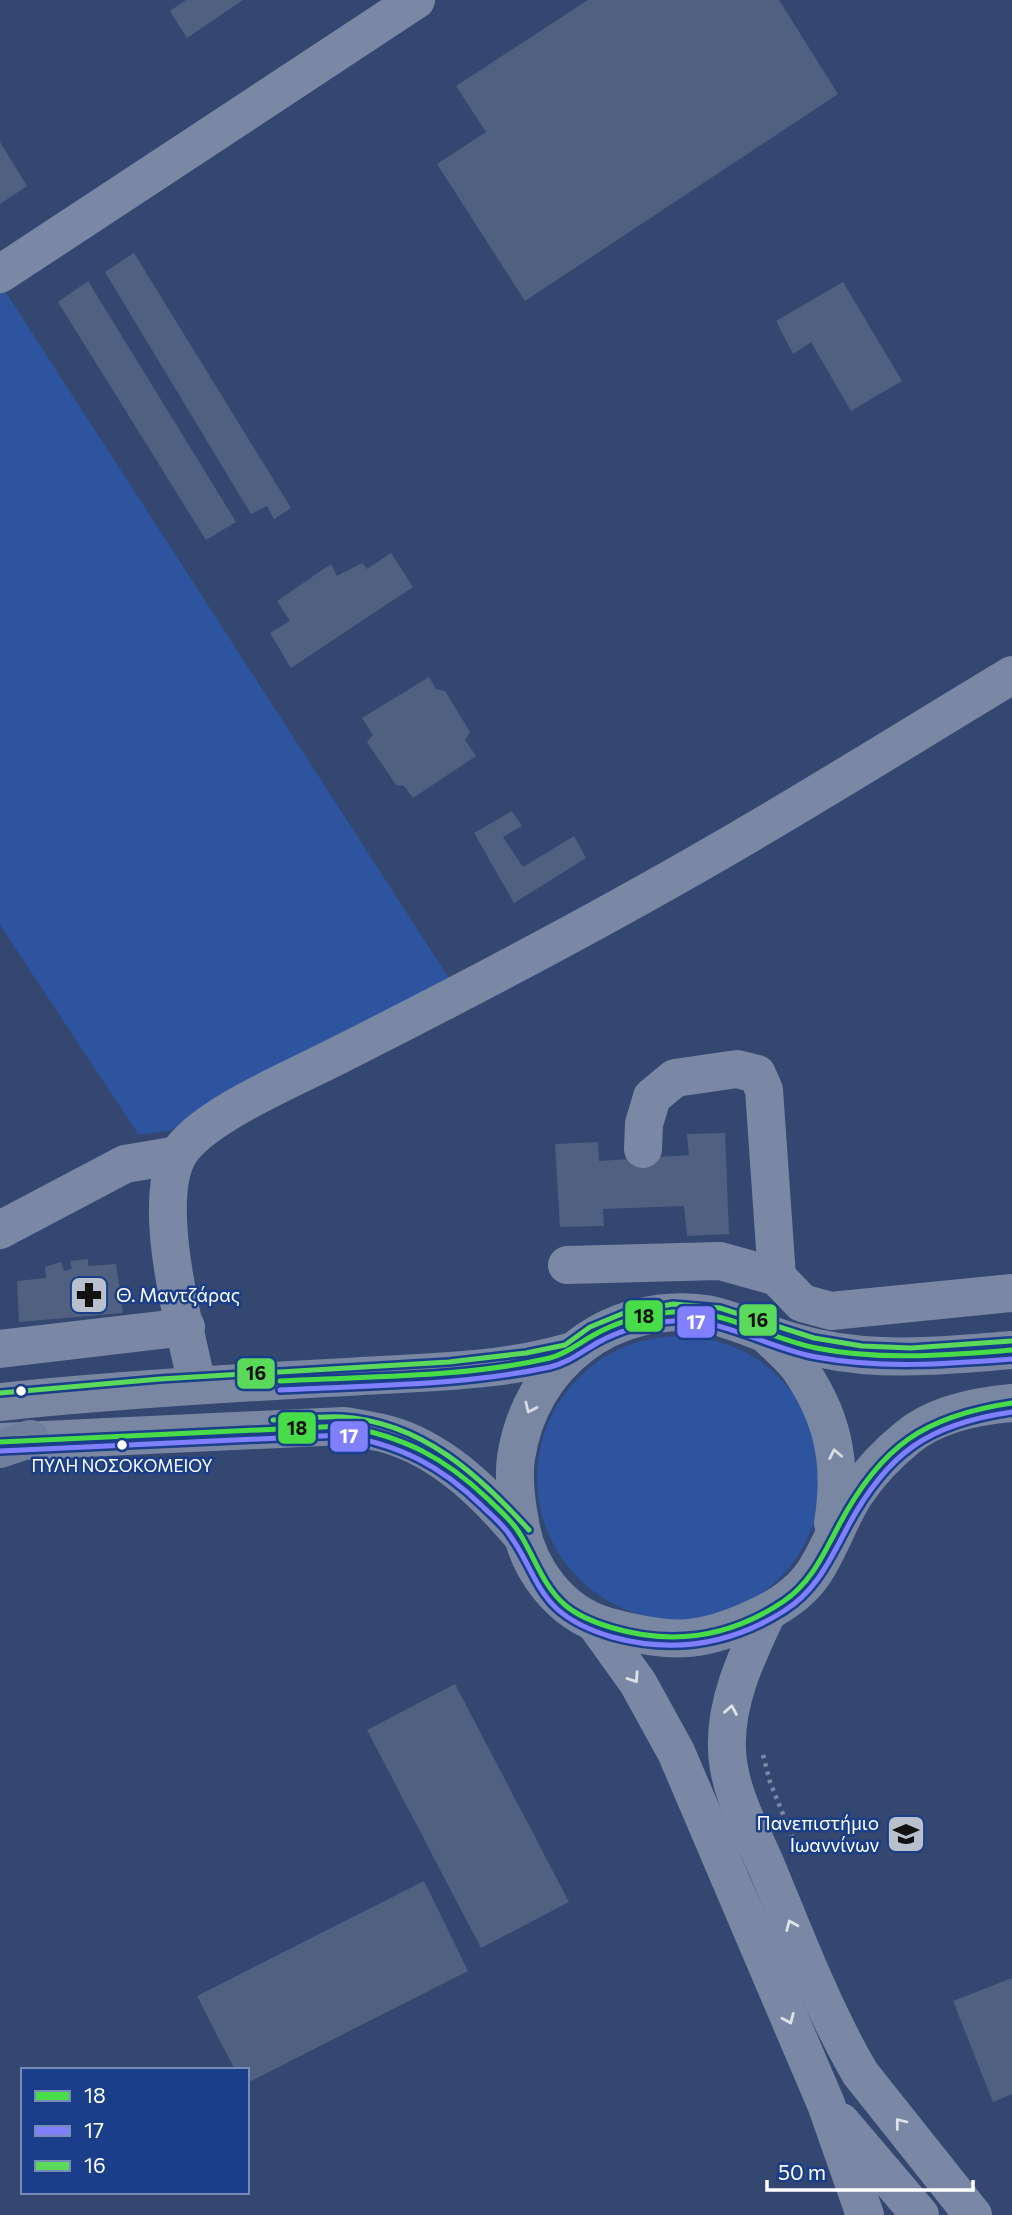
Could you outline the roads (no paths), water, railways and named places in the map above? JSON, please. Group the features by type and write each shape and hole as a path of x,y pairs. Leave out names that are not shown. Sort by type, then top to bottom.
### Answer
{"main road":[{"path":"0,1402 197,1385 481,1368 551,1358 569,1352 608,1328 626,1321 666,1313 710,1315 749,1325 766,1334 813,1348 863,1355 943,1356 1012,1350"},
{"path":"766,1334 796,1363 830,1426 838,1461 837,1496 829,1545"},
{"path":"569,1352 540,1386 524,1422 515,1459 522,1536 537,1570 563,1603 595,1623 639,1635 671,1639 701,1638 726,1632 767,1613 793,1594 810,1577 854,1496 872,1471 908,1437 937,1420 964,1411 1012,1403"},
{"path":"10,1443 344,1426 376,1431 412,1444 473,1483 522,1536"}],"street":[{"path":"0,274 416,0"},
{"path":"197,1385 167,1210 171,1171 178,1155 195,1133 226,1114 480,984 719,852 1012,675"},
{"path":"643,1149 644,1124 652,1097 675,1078 737,1069 757,1074 764,1090 777,1277"},
{"path":"0,1230 125,1164 178,1155"},
{"path":"567,1265 720,1261 777,1277 802,1303 831,1311 1012,1293"},
{"path":"0,1349 186,1327"},
{"path":"767,1613 742,1669 730,1709 727,1750 735,1792 819,1991 860,2073 973,2215"},
{"path":"595,1623 638,1683 676,1752 826,2104 865,2215"},
{"path":"826,2104 920,2215"}],"place":[{"name":"Θ. Μαντζάρας","path":"89,1295"},
{"name":"ΠΥΛΗ ΝΟΣΟΚΟΜΕΙΟΥ","path":"122,1445"},
{"name":"Πανεπιστήμιο Ιωαννίνων","path":"906,1834"}]}
